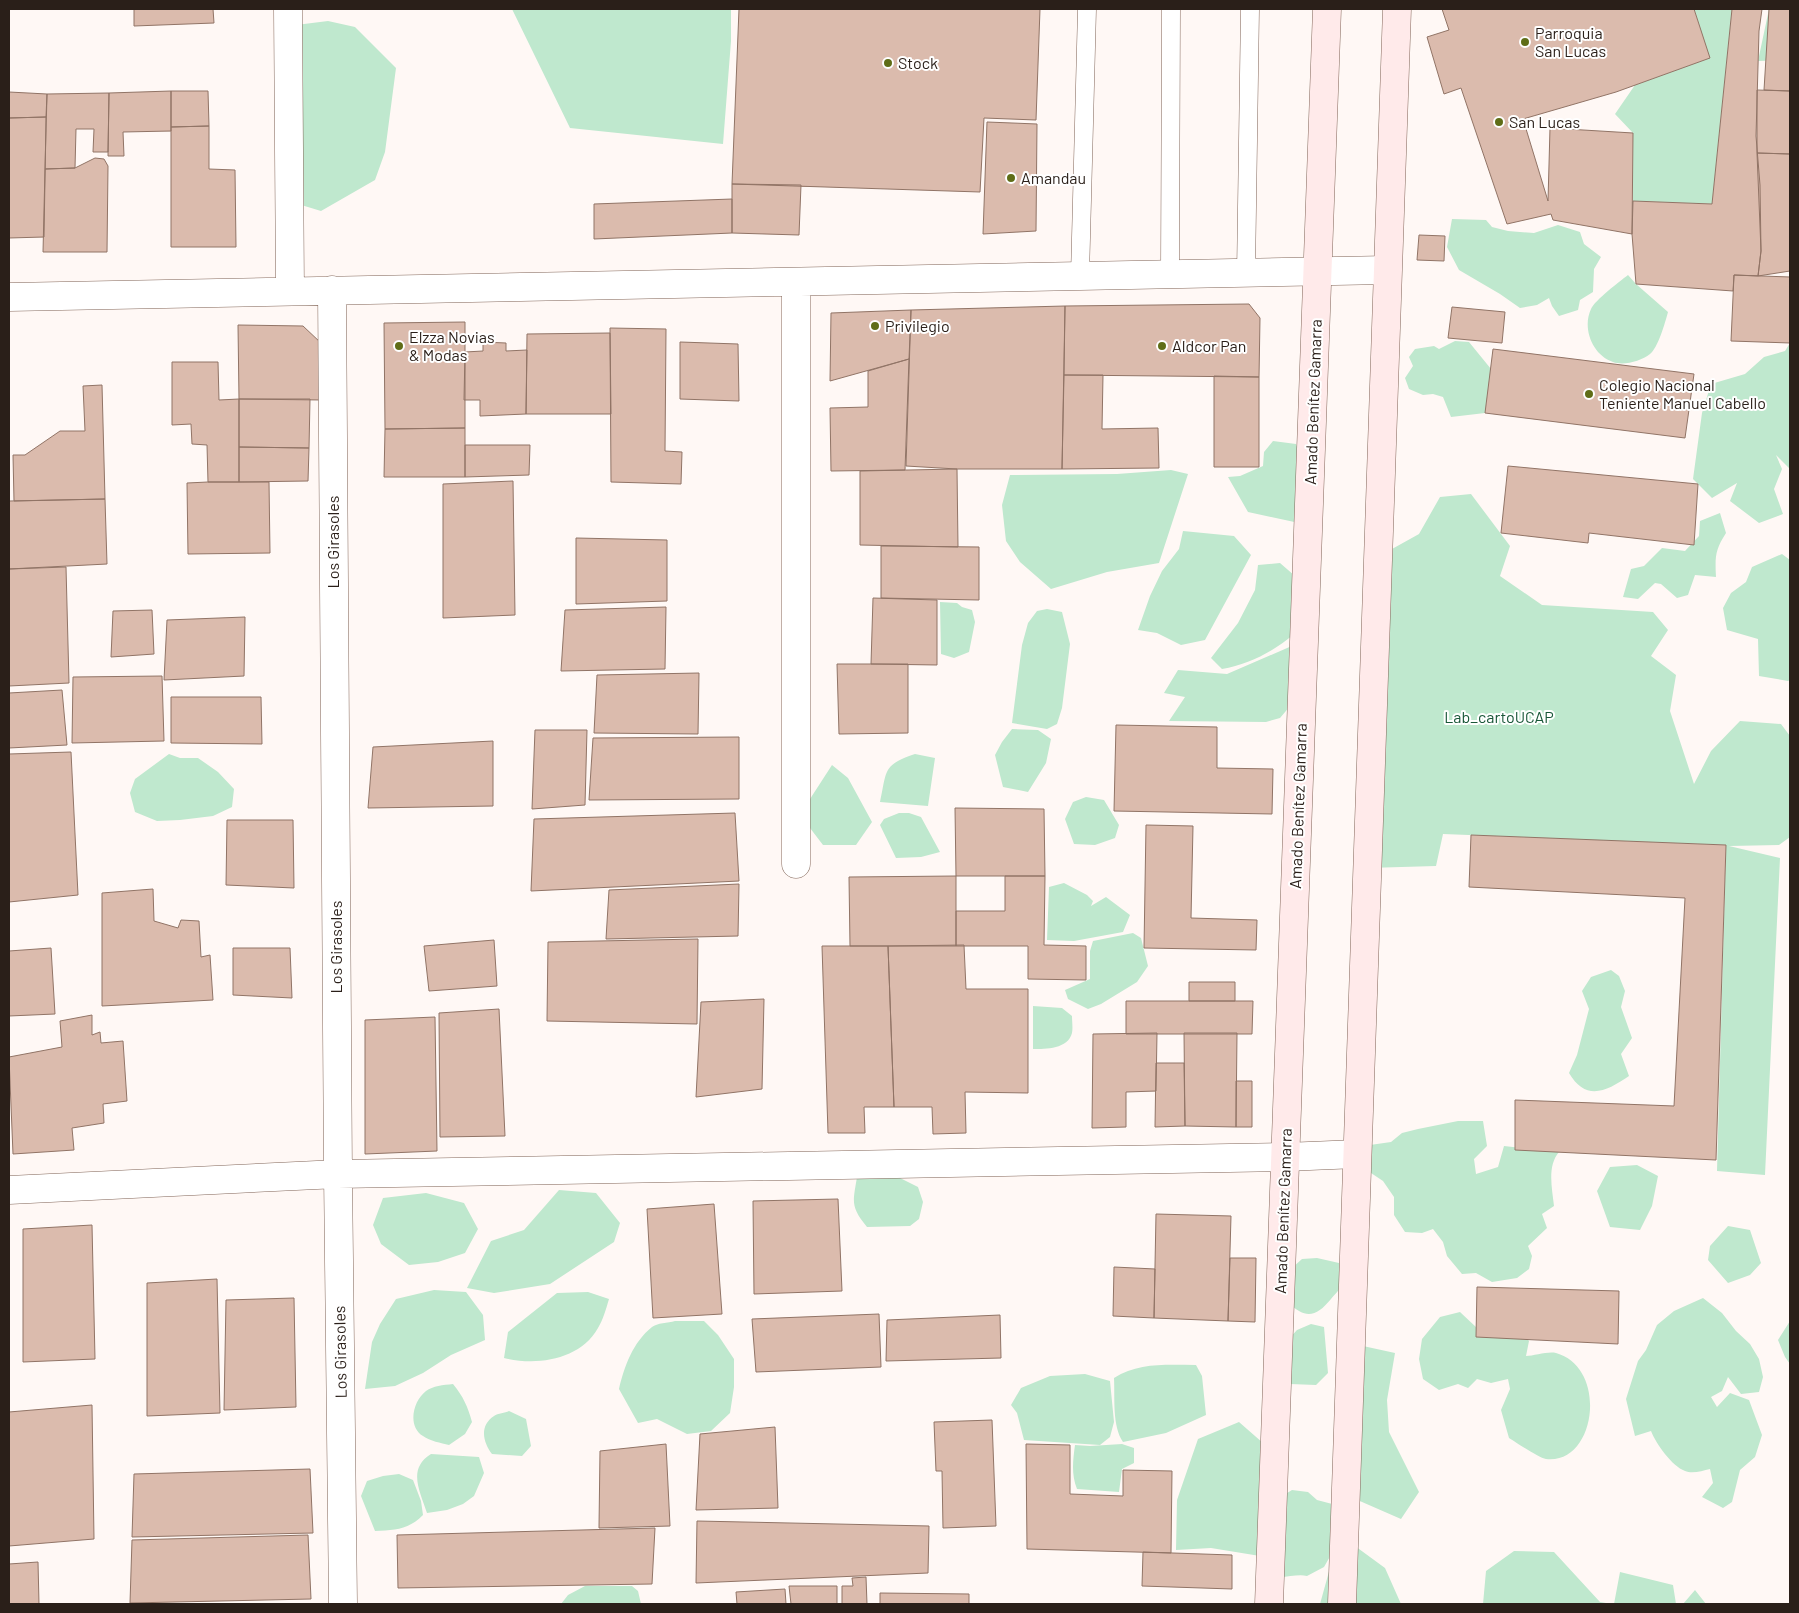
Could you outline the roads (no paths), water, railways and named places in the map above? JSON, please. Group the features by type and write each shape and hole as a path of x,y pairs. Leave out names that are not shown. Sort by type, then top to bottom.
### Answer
{"main road":[{"name":"Amado Benítez Gamarra","path":"1269,1604 1327,9"},
{"path":"1342,1604 1397,9"}],"street":[{"path":"288,9 290,291"},
{"path":"9,297 1387,270"},
{"path":"796,282 796,864"},
{"name":"Los Girasoles","path":"332,290 343,1604"},
{"path":"9,1190 338,1174 1285,1157 1357,1154"}],"lane":[{"path":"1080,276 1087,9"},
{"path":"1170,274 1171,9"},
{"path":"1246,273 1250,9"}],"place":[{"name":"Parroquia San Lucas","path":"1525,42"},
{"name":"Stock","path":"888,63"},
{"name":"San Lucas","path":"1499,122"},
{"name":"Amandau","path":"1011,178"},
{"name":"Privilegio","path":"875,326"},
{"name":"Elzza Novias & Modas","path":"399,346"},
{"name":"Aldcor Pan","path":"1162,346"},
{"name":"Colegio Nacional Teniente Manuel Cabello","path":"1589,394"}],"park label":[{"name":"Lab_cartoUCAP","path":"1499,717"}]}
